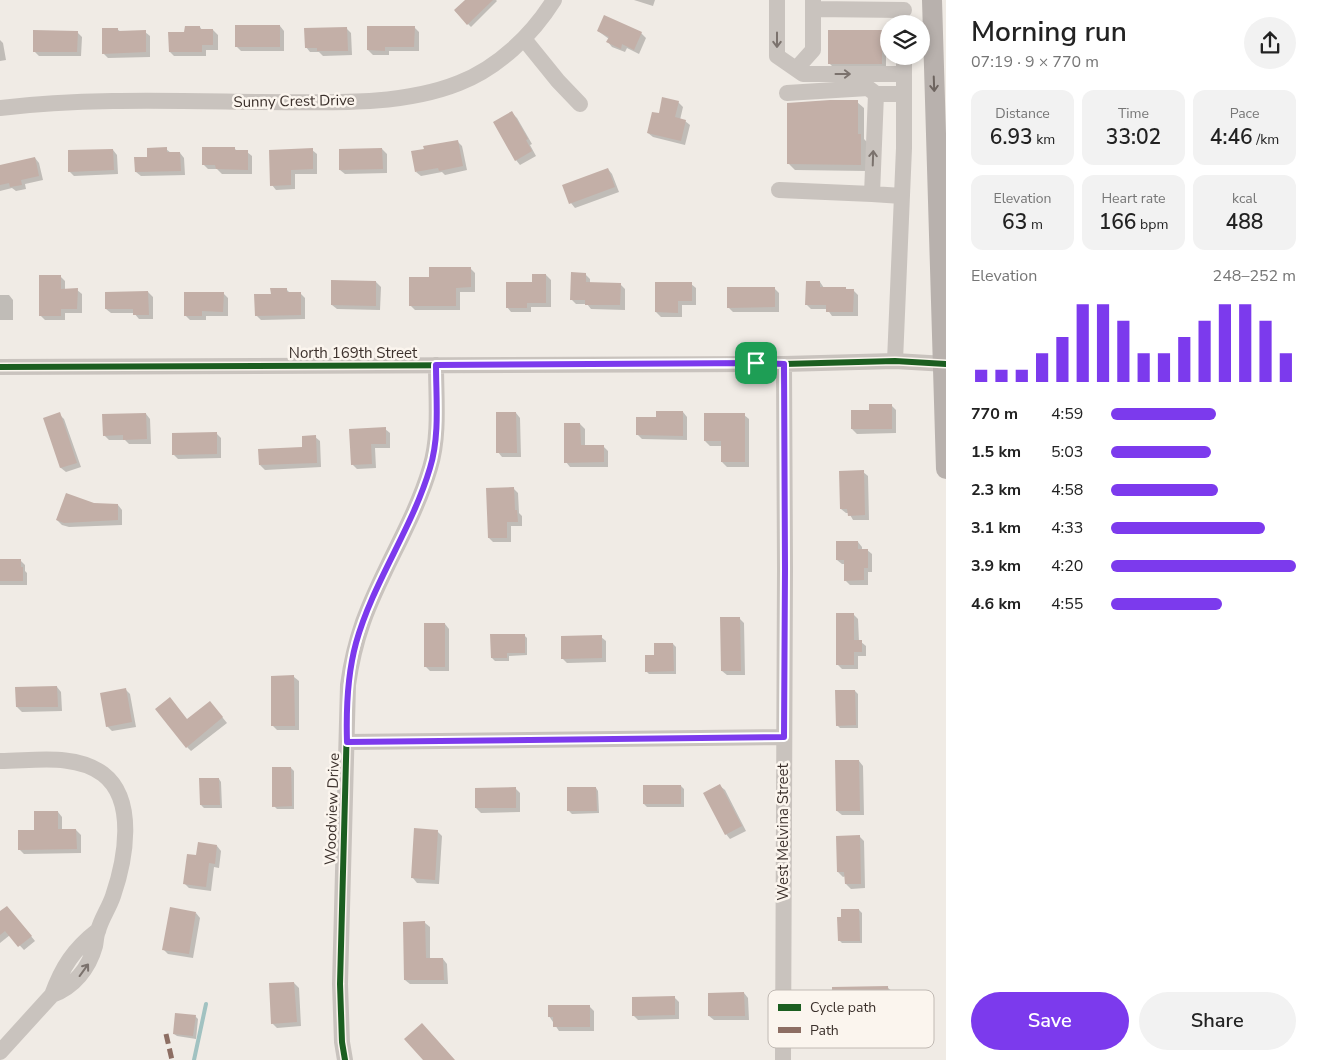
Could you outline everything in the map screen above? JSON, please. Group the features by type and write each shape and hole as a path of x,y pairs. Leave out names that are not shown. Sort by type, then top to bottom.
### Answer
{"main road":[{"path":"932,0 945,364 946,469"}],"street":[{"name":"Sunny Crest Drive","path":"0,108 67,103 180,101 323,102 390,99 438,90 460,83 492,65 524,39 554,0"},
{"path":"777,0 777,56 803,74 904,74"},
{"path":"796,69 813,50 813,5 904,11"},
{"path":"524,39 558,81 580,104"},
{"path":"895,361 902,196 904,65"},
{"path":"787,94 868,88 876,94 904,94"},
{"path":"872,194 876,94"},
{"path":"779,190 902,196"},
{"name":"North 169th Street","path":"0,367 784,364 895,361 945,364"},
{"name":"West Melvina Street","path":"783,990 784,364"},
{"name":"Woodview Drive","path":"345,1060 342,1042 340,984 348,685 356,642 364,620 431,466 435,432 436,365"},
{"path":"347,742 784,737"},
{"path":"0,761 67,761 86,764 104,775 116,788 124,804 124,836 119,875 107,912 98,931 75,951 58,980 52,995 0,1052"}],"building":[{"path":"465,0 493,0 467,25 454,10"},
{"path":"604,15 642,32 634,50 622,44 621,49 606,42 609,37 597,31"},
{"path":"235,25 280,25 280,47 235,47"},
{"path":"185,26 200,26 200,29 213,29 213,45 202,45 202,52 169,52 168,32 184,32"},
{"path":"367,26 415,26 414,47 385,47 385,51 367,50"},
{"path":"347,27 348,51 317,51 317,48 305,48 304,28"},
{"path":"102,28 118,28 118,31 146,30 146,52 102,54"},
{"path":"33,30 78,31 77,52 33,52"},
{"path":"828,30 880,30 880,64 828,64"},
{"path":"662,97 679,101 675,117 686,120 681,141 647,133 652,112 659,113"},
{"path":"858,100 858,134 861,134 861,165 787,164 787,103"},
{"path":"512,111 528,139 526,140 532,151 515,161 493,122"},
{"path":"458,140 463,166 439,171 438,168 415,172 411,151 424,149 423,146"},
{"path":"167,147 167,152 180,152 181,171 135,172 134,157 147,157 147,148"},
{"path":"202,147 235,147 235,150 248,150 248,170 216,169 215,165 202,165"},
{"path":"313,148 313,169 291,170 291,185 270,186 269,150"},
{"path":"382,148 383,169 339,170 339,149"},
{"path":"113,149 114,170 68,172 68,150"},
{"path":"35,157 39,176 21,180 22,185 10,187 9,183 0,185 0,165"},
{"path":"608,168 615,187 569,204 562,185"},
{"path":"429,267 471,267 471,287 456,288 456,306 409,306 409,277 429,277"},
{"path":"571,272 586,273 586,282 621,283 620,305 585,305 585,300 570,300"},
{"path":"532,274 546,274 546,303 527,303 527,308 506,308 506,282 532,282"},
{"path":"39,275 61,275 61,289 78,288 77,309 61,309 61,316 39,316"},
{"path":"331,280 376,281 376,306 331,305"},
{"path":"806,281 820,281 820,287 846,287 846,289 854,289 853,312 826,312 826,305 805,305"},
{"path":"655,282 692,282 692,301 678,301 678,313 655,312"},
{"path":"727,287 775,287 775,307 727,308"},
{"path":"270,288 287,288 287,292 301,292 301,315 255,316 254,294 271,294"},
{"path":"148,291 149,315 133,315 133,309 105,309 105,292"},
{"path":"184,292 224,292 223,312 202,311 202,316 184,316"},
{"path":"869,404 892,404 892,429 851,429 851,410 869,410"},
{"path":"656,411 683,411 683,436 636,435 636,417 656,417"},
{"path":"60,412 77,463 60,468 43,418"},
{"path":"496,412 516,412 517,453 496,453"},
{"path":"146,413 147,439 123,440 123,435 103,436 102,414"},
{"path":"704,413 745,413 745,462 721,462 721,441 704,441"},
{"path":"564,423 580,423 581,445 604,445 604,462 564,463"},
{"path":"386,427 386,444 371,444 372,464 351,465 349,429"},
{"path":"217,432 217,454 172,455 172,433"},
{"path":"316,435 317,463 259,465 258,449 302,447 302,436"},
{"path":"864,470 865,515 848,516 847,509 840,509 839,471"},
{"path":"514,487 515,510 517,510 518,522 507,522 507,538 488,538 486,488"},
{"path":"66,493 94,503 118,504 118,520 64,523 56,520"},
{"path":"836,541 858,541 858,549 868,549 868,568 864,568 864,580 844,581 844,560 836,560"},
{"path":"0,559 21,559 23,581 0,581"},
{"path":"836,613 854,613 854,640 862,640 862,652 854,652 854,665 836,665"},
{"path":"720,617 740,617 741,671 721,671"},
{"path":"424,623 445,623 445,667 424,667"},
{"path":"490,634 525,634 525,653 507,653 507,658 491,658"},
{"path":"602,635 602,658 561,659 561,636"},
{"path":"654,643 673,643 674,671 645,672 645,655 654,655"},
{"path":"294,675 295,726 271,726 271,676"},
{"path":"57,686 58,707 16,707 15,687"},
{"path":"126,688 132,722 106,727 100,693"},
{"path":"835,690 855,690 856,725 836,726"},
{"path":"170,697 187,719 210,701 223,717 186,748 155,709"},
{"path":"835,760 859,760 860,811 836,811"},
{"path":"272,767 291,767 292,806 272,807"},
{"path":"199,778 219,778 220,805 200,805"},
{"path":"720,784 742,826 725,835 703,793"},
{"path":"643,785 681,785 681,804 643,804"},
{"path":"516,787 516,808 475,808 475,788"},
{"path":"567,787 596,787 597,811 567,811"},
{"path":"34,811 58,811 58,829 76,829 77,849 18,850 18,830 34,830"},
{"path":"414,828 438,830 435,880 411,878"},
{"path":"860,835 861,884 845,884 844,872 837,872 836,836"},
{"path":"198,842 217,845 215,864 209,863 206,887 183,884 187,854 196,855"},
{"path":"7,906 32,936 18,947 5,931 0,935 0,911"},
{"path":"170,907 196,912 189,954 162,950"},
{"path":"841,909 859,909 860,941 838,941 837,917 841,917"},
{"path":"425,921 426,958 443,958 444,980 404,980 403,922"},
{"path":"294,982 297,1022 271,1024 269,983"},
{"path":"888,986 888,990 832,990 832,987"},
{"path":"744,992 745,1016 708,1016 708,993"},
{"path":"675,996 675,1015 632,1016 632,997"},
{"path":"548,1005 590,1005 590,1027 553,1027 553,1017 548,1017"},
{"path":"175,1013 196,1015 193,1036 173,1034"},
{"path":"422,1023 455,1060 423,1060 404,1039"}],"waterway":[{"path":"194,1060 206,1004"}],"marked path":[{"path":"166,1034 172,1060"}],"cycle path":[{"path":"0,367 784,364 895,361 946,364"},
{"path":"345,1060 342,1042 340,984 348,685 354,653 363,622 379,583 407,526 430,468 436,430 436,365"}],"route":[{"path":"756,363 784,364 784,737 347,742 348,685 356,642 431,466 435,432 436,365 756,363"}]}
